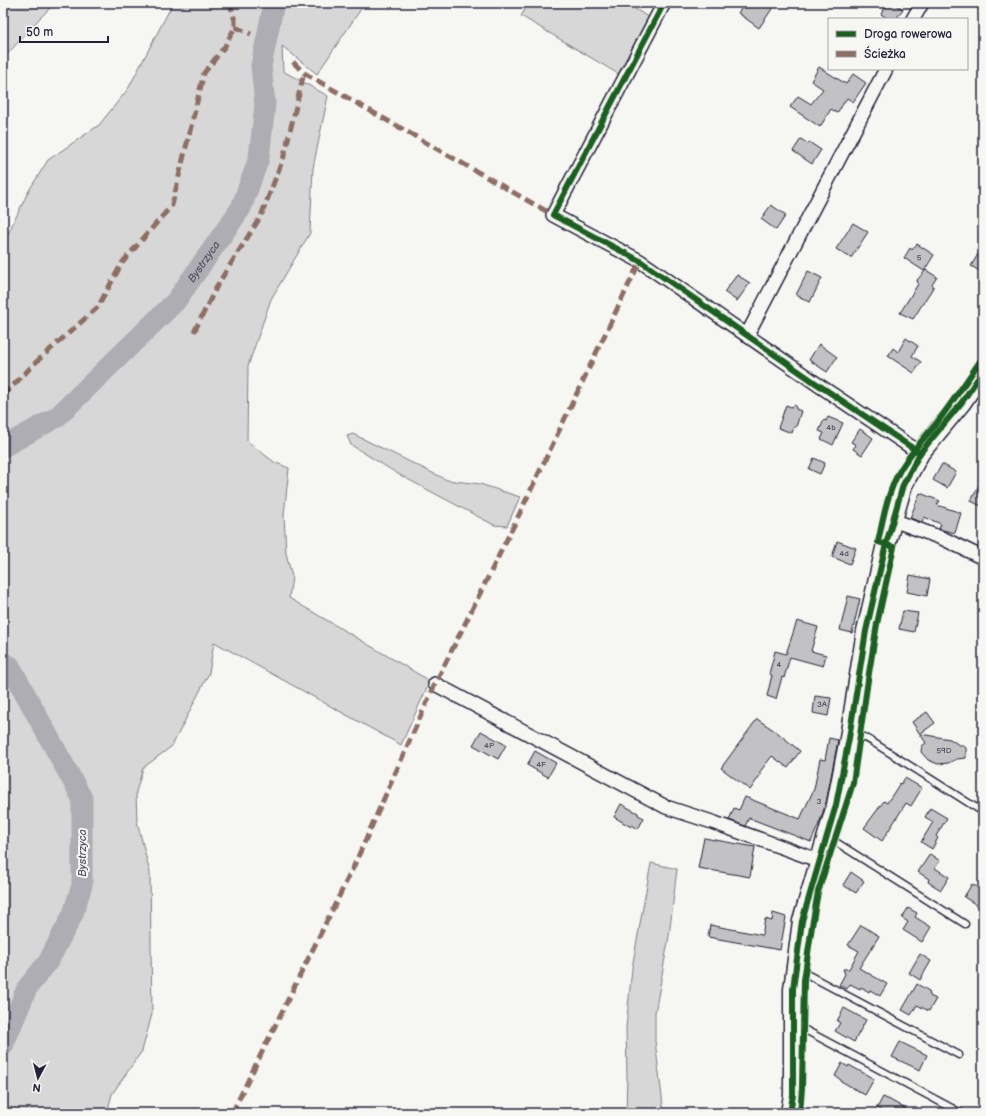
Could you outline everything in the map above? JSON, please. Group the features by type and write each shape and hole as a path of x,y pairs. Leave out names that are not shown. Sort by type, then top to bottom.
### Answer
{"street":[{"path":"664,3 553,215 640,261 817,384 920,453"},
{"path":"914,18 922,3"},
{"path":"747,335 885,70"},
{"path":"790,1113 793,1095 793,988 802,921 836,805 851,730 866,631 893,520 903,485 920,453 962,402 983,371"},
{"path":"893,520 944,539 983,558"},
{"path":"435,684 666,807 820,861"}],"lane":[{"path":"851,730 871,741 983,812"},
{"path":"827,836 965,924"},
{"path":"796,968 959,1055"},
{"path":"793,1024 961,1113"}],"shaded area":[{"path":"3,3 55,3 3,59"},
{"path":"173,3 365,3 317,74 282,46 283,71 328,96 313,168 310,233 271,299 248,366 247,441 274,462 289,468 284,515 286,553 292,577 289,598 430,681 401,745 214,642 209,673 172,746 143,768 136,792 137,821 150,873 152,1014 142,1051 112,1094 107,1113 3,1113 3,244 28,192 48,160 99,125 128,89"},
{"path":"527,3 626,3 651,19 620,75 521,16 528,4"},
{"path":"353,434 447,480 480,484 520,497 507,526 494,525 398,474 351,445 347,436"},
{"path":"651,863 677,869 669,936 655,1013 655,1041 664,1113 626,1113 626,1028 632,968"}],"building":[{"path":"745,3 776,3 759,28 738,13"},
{"path":"888,3 893,3 903,9 897,18 887,18 881,14"},
{"path":"819,67 846,84 853,74 866,83 853,102 847,98 837,113 831,109 820,127 790,107 798,96 811,104 823,89 811,81"},
{"path":"801,139 808,144 809,142 821,150 812,164 793,151"},
{"path":"771,205 786,215 776,230 761,219"},
{"path":"853,223 868,232 851,258 836,249"},
{"path":"917,244 934,255 924,271 904,258 910,248 912,250"},
{"path":"983,246 983,273 971,266"},
{"path":"926,270 937,277 932,285 934,286 913,319 900,313 918,284 917,280"},
{"path":"808,271 822,278 810,302 796,295"},
{"path":"737,275 750,283 737,301 724,292"},
{"path":"906,338 918,346 912,356 921,362 914,373 888,356 893,348 898,352"},
{"path":"819,344 837,357 827,372 809,360"},
{"path":"786,405 791,407 795,405 796,409 801,411 796,427 794,427 792,433 778,428"},
{"path":"828,417 843,423 833,445 821,439 824,433 819,431 824,420 826,421"},
{"path":"860,429 873,438 862,455 853,449 856,445 851,442"},
{"path":"814,458 825,463 820,474 809,469"},
{"path":"942,464 956,472 947,488 933,480"},
{"path":"983,477 983,507 971,501"},
{"path":"920,493 940,501 937,505 961,513 955,533 939,529 941,524 924,517 922,522 910,518"},
{"path":"837,541 856,548 850,564 832,557"},
{"path":"910,575 930,579 927,596 907,592"},
{"path":"848,596 860,599 852,633 840,630"},
{"path":"903,611 918,613 914,632 899,629"},
{"path":"797,621 818,627 811,651 826,655 823,666 790,657 784,678 782,677 776,699 767,696 772,675 769,674 775,651 786,654"},
{"path":"815,696 831,698 828,716 813,713"},
{"path":"927,712 935,723 920,734 912,722"},
{"path":"757,719 778,733 800,751 788,768 772,756 759,773 761,774 750,790 721,768"},
{"path":"481,731 506,745 498,759 473,745"},
{"path":"920,734 950,739 959,745 963,745 966,748 966,758 938,764 928,760 921,752 922,746 926,743"},
{"path":"829,738 838,740 826,803 811,842 749,818 745,826 729,820 734,808 739,810 745,797 800,819 814,789 820,759 825,760"},
{"path":"535,751 556,763 548,777 527,765"},
{"path":"905,778 922,788 911,806 906,803 882,841 864,828 884,801 887,803"},
{"path":"621,804 644,818 638,829 632,825 631,827 614,817"},
{"path":"930,808 947,818 936,836 938,838 932,849 921,842 933,822 925,817"},
{"path":"704,838 755,847 750,877 698,868"},
{"path":"930,854 940,861 935,868 949,877 941,890 928,882 929,879 918,872"},
{"path":"851,872 864,881 856,893 843,885"},
{"path":"972,884 983,891 983,909 964,897"},
{"path":"908,908 917,913 915,917 931,927 922,942 903,930 908,922 902,918"},
{"path":"773,913 786,917 780,950 708,937 710,925 762,935 765,919 772,921"},
{"path":"861,925 879,936 859,968 887,984 880,996 870,990 869,992 861,987 860,989 850,984 847,989 839,985 845,974 843,969 849,969 859,951 848,945"},
{"path":"920,954 931,961 920,980 909,973"},
{"path":"917,984 929,991 930,996 936,999 929,1011 917,1005 911,1015 902,1010"},
{"path":"844,1008 866,1020 854,1042 835,1031 840,1023 837,1021"},
{"path":"900,1042 927,1055 920,1070 892,1057"},
{"path":"842,1063 848,1067 849,1065 874,1079 865,1095 835,1076"},
{"path":"883,1097 913,1113 885,1113 877,1108"}],"waterway":[{"name":"Bystrzyca","path":"3,447 57,417 176,301 241,208 259,158 265,104 261,66 274,3"},
{"name":"Bystrzyca","path":"3,663 10,666 82,798 82,885 73,914 48,962 27,988 3,1046"}],"marked path":[{"path":"3,396 35,363 98,307 122,263 172,205 204,73 225,46 235,27 235,21 230,3"},
{"path":"235,27 251,34"},
{"path":"293,62 304,73 553,215"},
{"path":"194,332 218,284 261,216 284,156 304,73"},
{"path":"232,1113 353,868 435,684 516,521 640,261"}],"cycle path":[{"path":"664,3 553,215 640,261 817,384 920,453"},
{"path":"800,1113 802,1088 804,980 818,892 853,783 877,624 894,547 878,542 888,499 894,482 910,455 941,417 983,357"},
{"path":"790,1113 793,1095 793,989 802,921 836,805 849,738 866,631 886,544 903,485 920,453 962,402 983,371"}]}
